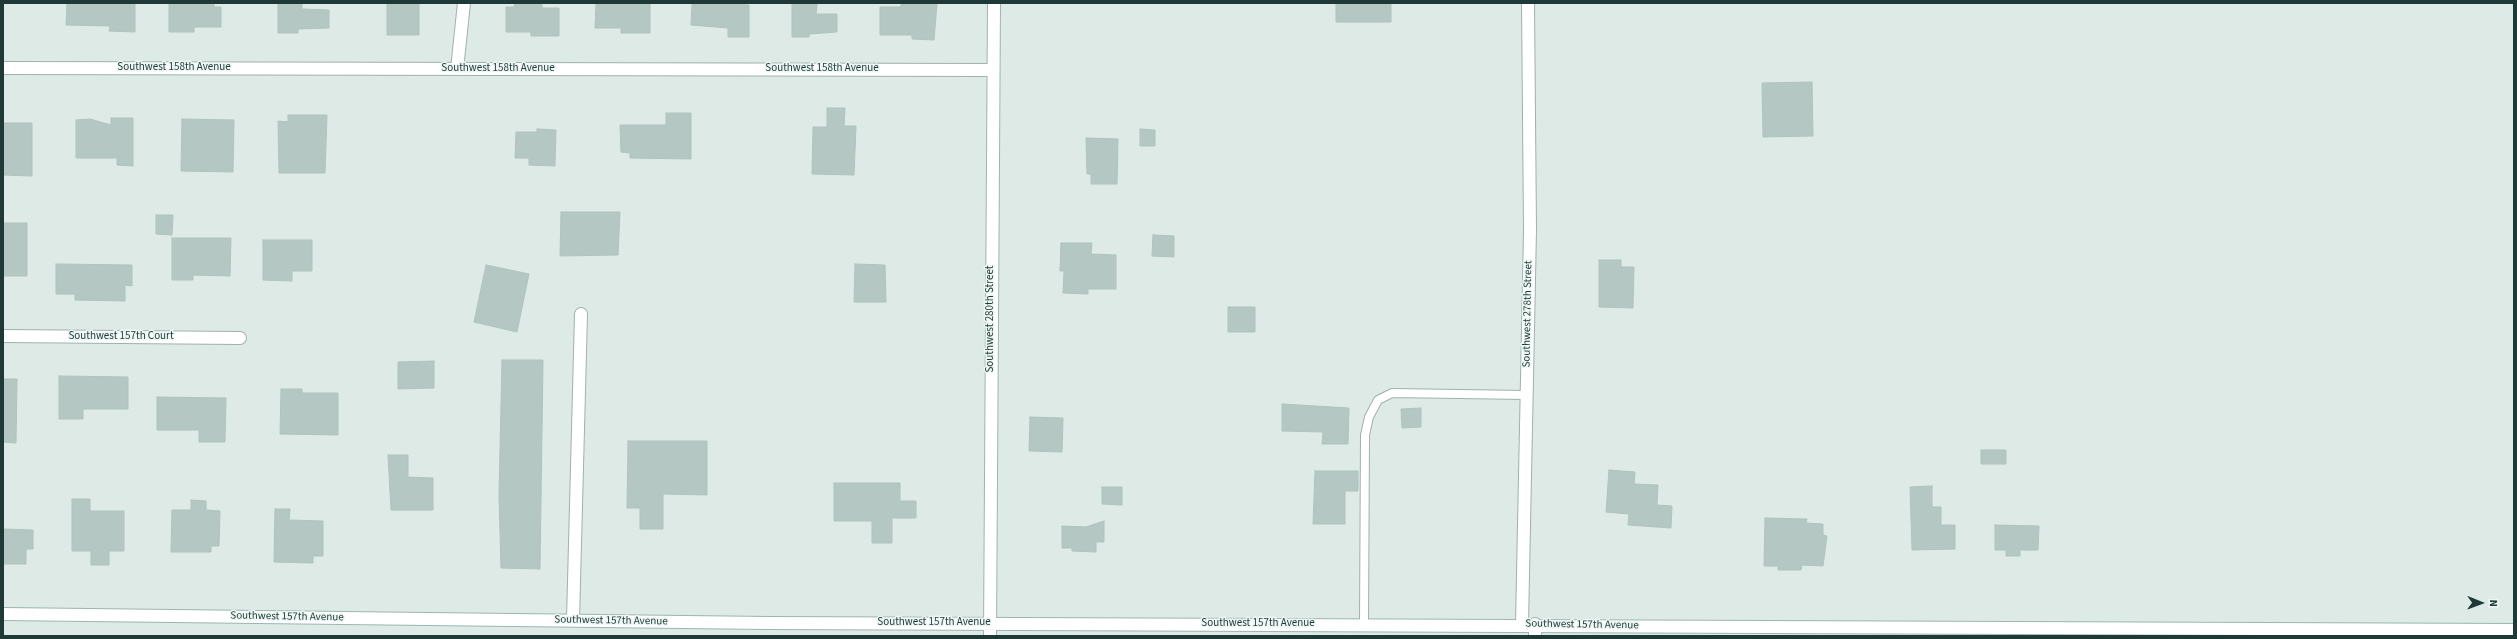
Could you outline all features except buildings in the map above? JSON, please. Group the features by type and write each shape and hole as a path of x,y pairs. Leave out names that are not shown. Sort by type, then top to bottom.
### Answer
{"street":[{"path":"457,68 464,3"},
{"name":"Southwest 280th Street","path":"990,636 994,3"},
{"name":"Southwest 278th Street","path":"1522,624 1530,230 1528,3"},
{"name":"Southwest 158th Avenue","path":"3,68 993,70"},
{"path":"573,620 581,314"},
{"name":"Southwest 157th Court","path":"3,336 240,338"},
{"name":"Southwest 157th Avenue","path":"3,614 990,623 1522,624 1535,630 1656,631 2070,633 2514,630"}],"lane":[{"path":"1364,624 1365,435 1369,417 1378,400 1392,393 1526,395"}]}
